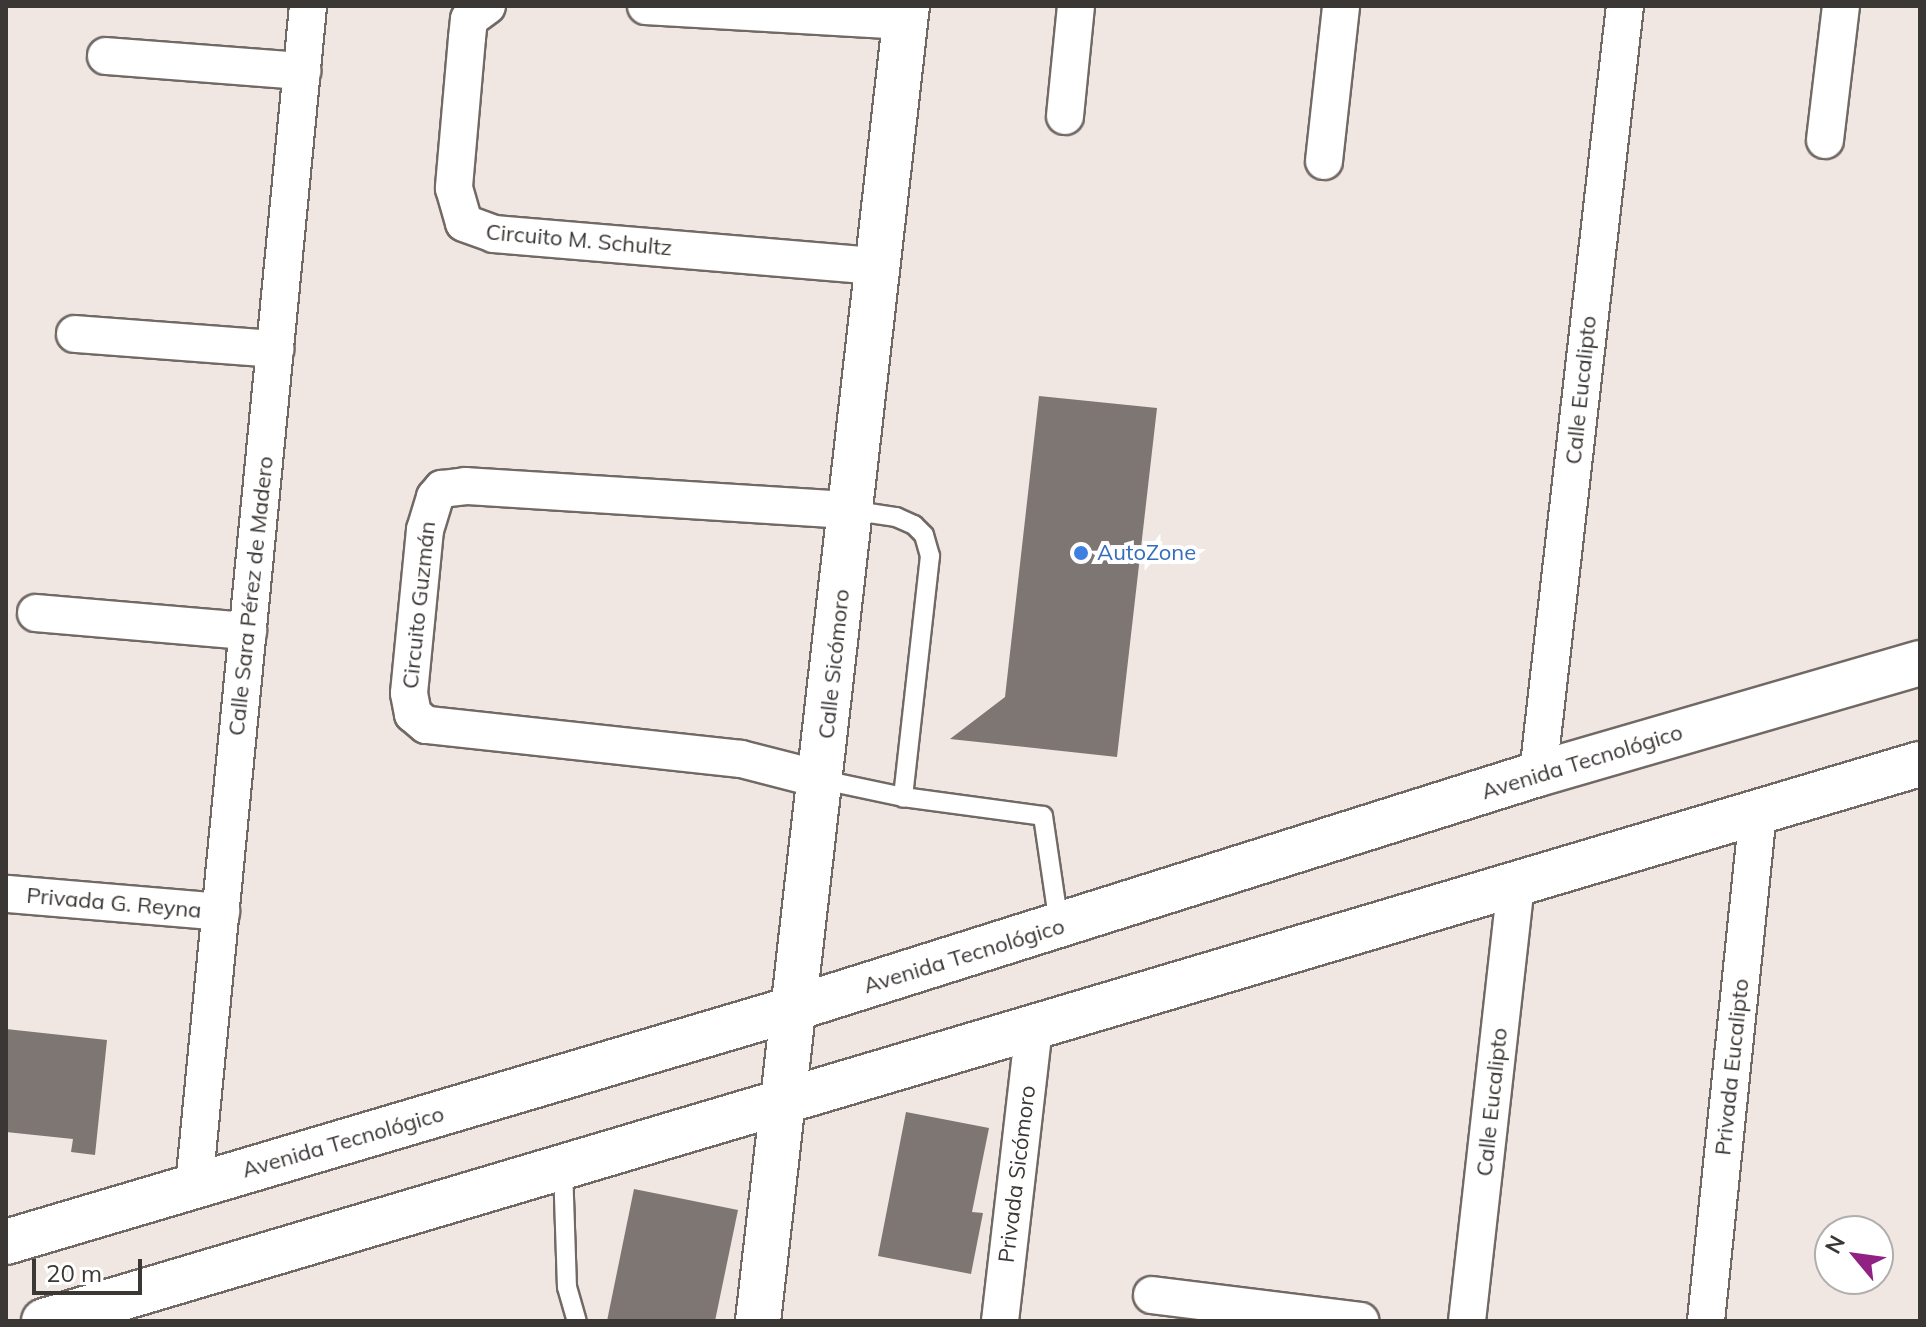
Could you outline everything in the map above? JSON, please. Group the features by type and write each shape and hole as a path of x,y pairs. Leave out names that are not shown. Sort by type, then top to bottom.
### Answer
{"main road":[{"name":"Calle Sicómoro","path":"758,1321 792,1009 823,780 849,510 906,13"},
{"name":"Avenida Tecnológico","path":"6,1242 792,1009 1538,774 1920,663"},
{"path":"57,1319 1920,764"}],"street":[{"name":"Calle Sara Pérez de Madero","path":"194,1186 308,6"},
{"name":"Circuito M. Schultz","path":"487,6 469,19 468,28 454,188 464,223 494,234 877,266"},
{"path":"646,6 906,13"},
{"path":"1065,116 1076,6"},
{"path":"1324,161 1341,6"},
{"name":"Calle Eucalipto","path":"1538,774 1625,6"},
{"path":"1825,140 1841,6"},
{"path":"106,56 302,71"},
{"path":"75,334 275,349"},
{"name":"Circuito Guzmán","path":"823,780 741,759 426,725 413,714 409,693 425,530 431,504 442,489 466,486 849,510"},
{"path":"36,613 248,631"},
{"name":"Privada Eucalipto","path":"1706,1321 1758,812"},
{"name":"Calle Eucalipto","path":"1467,1321 1516,884"},
{"name":"Privada G. Reyna","path":"8,894 221,912"},
{"name":"Privada Sicómoro","path":"1000,1321 1034,1027"},
{"path":"1152,1295 1360,1321"}],"lane":[{"path":"849,510 896,517 914,525 924,535 930,556 903,797"},
{"path":"823,780 903,797 1043,816 1059,926"},
{"path":"563,1167 567,1287 577,1321"}],"building":[{"name":"AutoZone","path":"1039,396 1157,408 1117,757 950,739 1005,697"},
{"path":"6,1029 107,1040 95,1155 71,1152 73,1139 6,1132"},
{"path":"906,1112 989,1128 972,1212 983,1213 971,1274 878,1256"},
{"path":"634,1189 738,1210 715,1321 607,1321"}],"place":[{"name":"AutoZone","path":"1081,553"}]}
